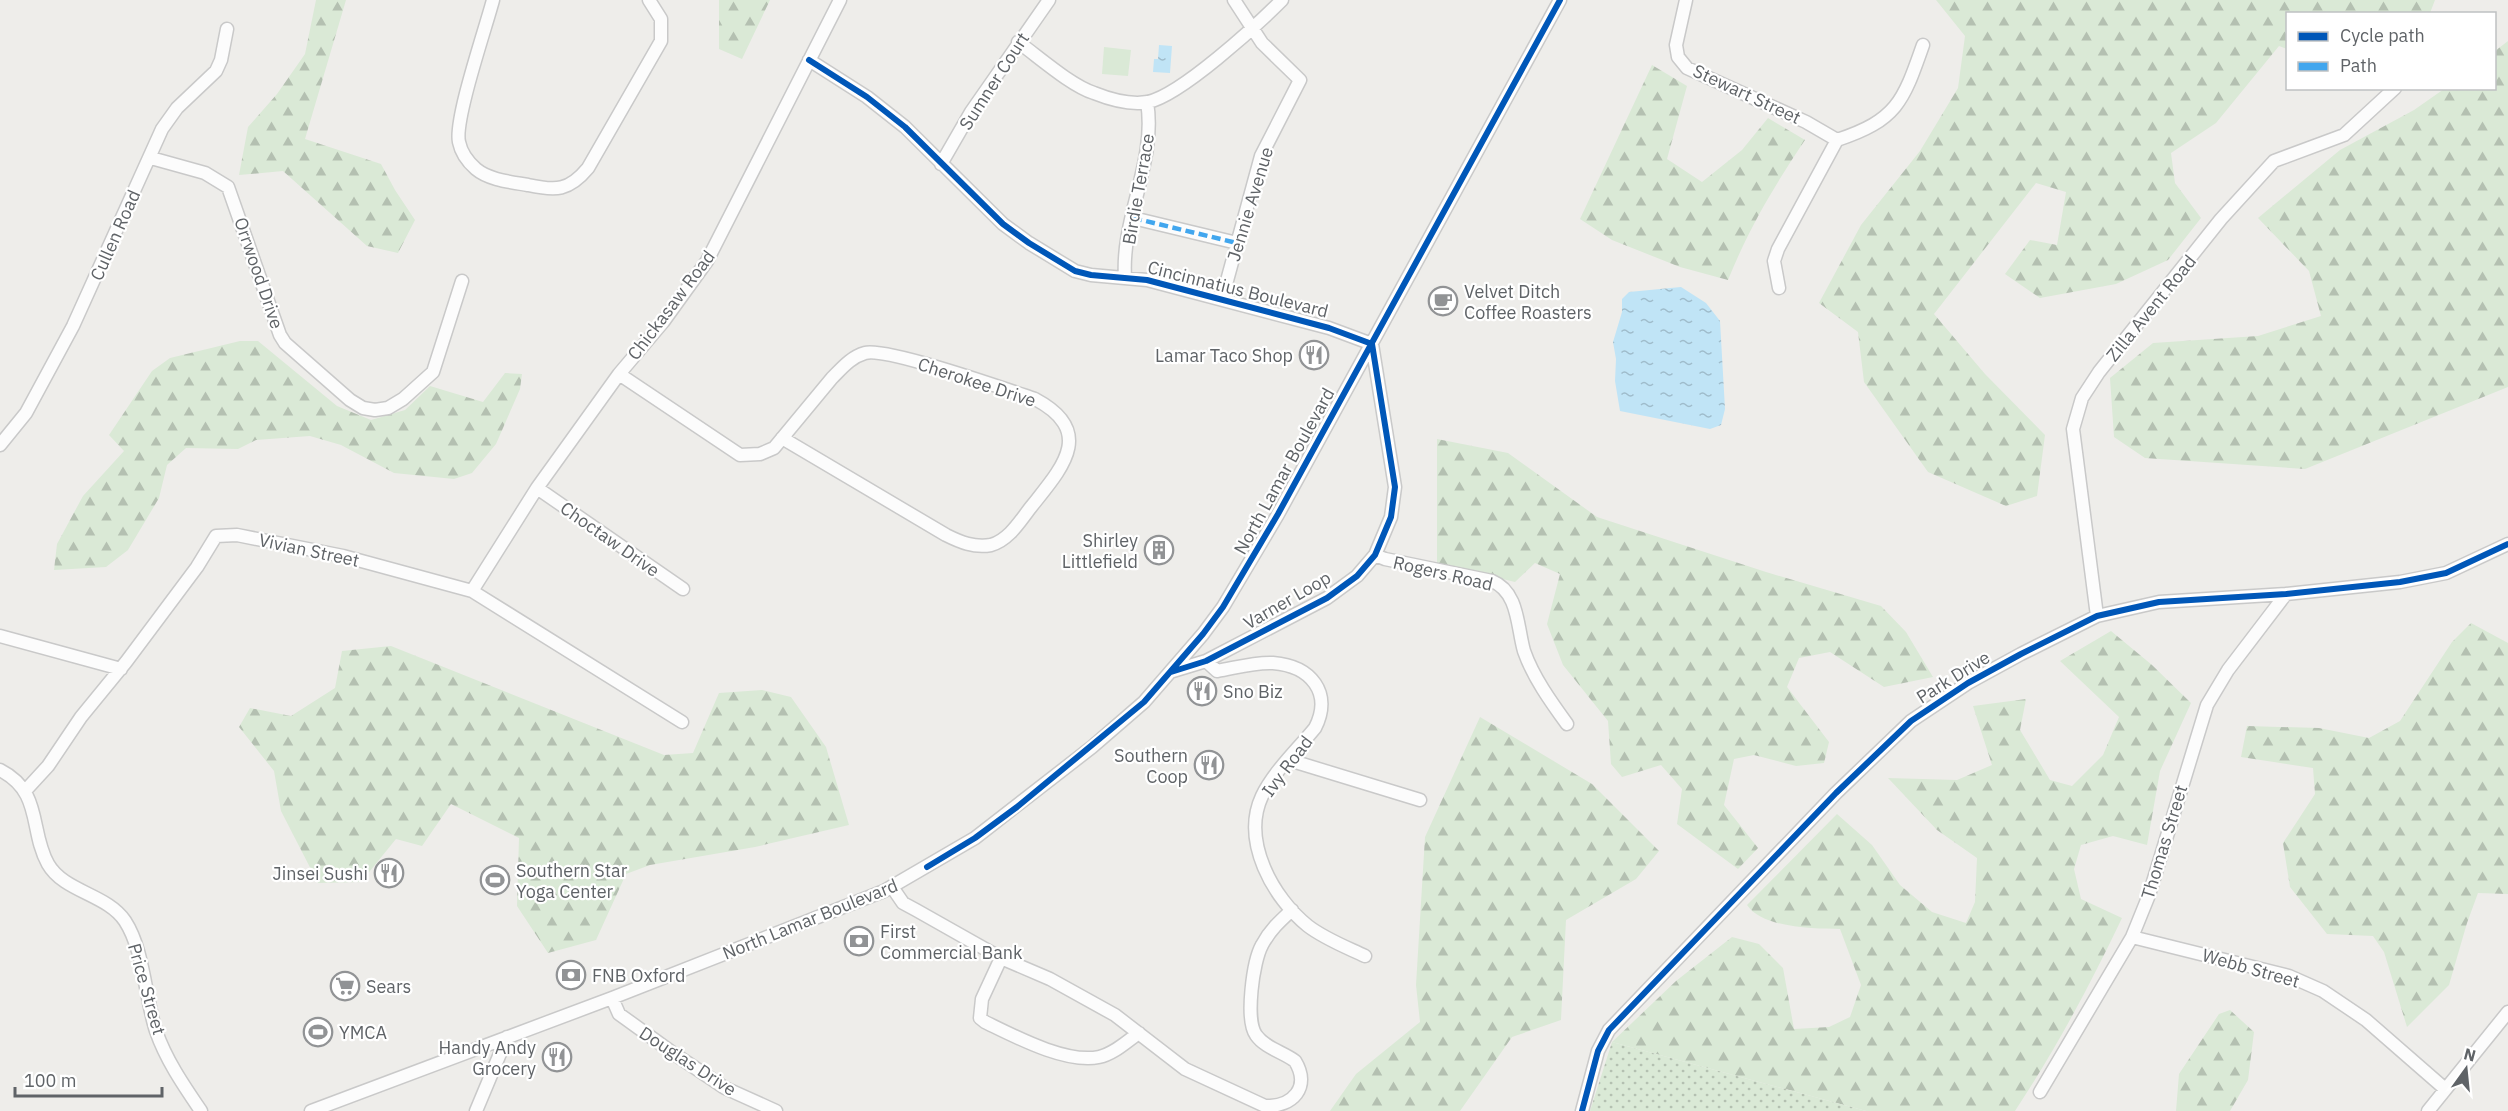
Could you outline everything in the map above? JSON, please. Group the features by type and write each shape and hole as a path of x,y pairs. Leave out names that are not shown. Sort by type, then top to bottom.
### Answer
{"street":[{"path":"493,0 464,104 459,141 467,159 484,175 551,190 566,187 579,180 656,53 661,41 661,19 649,0"},
{"name":"Chickasaw Road","path":"472,591 537,488 619,374 663,322 707,261 840,0"},
{"name":"Sumner Court","path":"941,164 971,112 1049,0"},
{"path":"1234,0 1251,28"},
{"path":"1018,42 1092,93 1120,100 1147,102 1179,87 1229,49 1282,0"},
{"name":"North Lamar Boulevard","path":"310,1111 833,913 892,887 975,838 1017,807 1135,709 1172,672 1223,607 1277,516 1560,0"},
{"name":"Stewart Street","path":"1686,0 1676,45 1678,57 1687,68 1806,122 1837,140"},
{"name":"Jennie Avenue","path":"1222,299 1261,156 1300,80 1273,55 1251,28"},
{"name":"Cullen Road","path":"0,446 26,412 73,326 151,158 162,129 177,108 216,71 221,60 227,29"},
{"path":"1779,288 1774,261 1778,249 1837,140 1874,126 1895,108 1904,96 1923,45"},
{"name":"Cincinnatius Boulevard","path":"809,60 867,97 905,127 1003,224 1055,260 1076,271 1091,275 1147,280 1329,328 1372,344"},
{"name":"Zilla Avent Road","path":"2097,616 2073,429 2082,398 2099,372 2221,219 2274,161 2344,135 2393,90"},
{"name":"Birdie Terrace","path":"1125,277 1125,264 1150,131 1147,102"},
{"name":"Orrwood Drive","path":"151,158 205,173 228,187 280,335 285,343 350,400 363,408 375,410 388,408 403,399 433,372 462,281"},
{"path":"1133,218 1237,243"},
{"name":"Varner Loop","path":"1172,672 1206,662 1327,598 1356,576 1375,555 1390,518 1395,487 1372,344"},
{"name":"Cherokee Drive","path":"619,374 740,455 760,454 774,448 782,438 848,362 868,352 912,361 1035,399 1052,408 1060,416 1069,443 1068,456 1057,474 1006,537 992,544 979,546 965,544 946,535 782,438"},
{"name":"Choctaw Drive","path":"537,488 683,590"},
{"name":"Vivian Street","path":"25,792 48,766 81,717 121,669 197,567 216,536 222,534 343,556 472,591 682,722"},
{"name":"Park Drive","path":"1582,1111 1598,1051 1609,1030 1836,793 1918,717 1973,680 2097,616 2158,602 2286,594 2393,583 2446,573 2508,544"},
{"name":"Rogers Road","path":"1375,555 1492,581 1504,588 1511,600 1524,651 1550,701 1566,724"},
{"name":"Thomas Street","path":"2040,1092 2132,937 2150,895 2207,705 2228,670 2286,594"},
{"path":"0,636 121,669"},
{"name":"Ivy Road","path":"1206,662 1217,671 1258,664 1288,666 1299,670 1318,686 1322,708 1315,728 1271,781 1261,798 1256,828 1261,859 1272,883 1292,910 1309,926 1365,956"},
{"path":"1289,760 1420,800"},
{"name":"Price Street","path":"0,770 9,774 25,792 35,812 43,851 50,866 64,880 102,900 124,920 138,948 144,986 157,1033 177,1076 201,1111"},
{"path":"892,887 903,903 1001,958 1078,994 1115,1015 1185,1069 1265,1106 1287,1103 1299,1088 1301,1079 1295,1061 1258,1039 1251,1025 1250,1013 1260,948 1272,927 1292,910"},
{"name":"Webb Street","path":"2132,937 2289,976 2323,991 2366,1020 2444,1088"},
{"path":"1001,958 982,999 980,1018 985,1022 1054,1052 1080,1056 1099,1057 1115,1050 1139,1033"},
{"name":"Douglas Drive","path":"612,998 619,1014 673,1053 725,1088 776,1111"},
{"path":"2428,1111 2444,1088 2508,1012"},
{"path":"476,1111 507,1037"}],"green space":[{"path":"316,0 346,0 305,139 381,164 415,220 398,253 367,246 283,171 239,175 248,127 277,94 305,54"},
{"path":"719,0 770,0 742,59 719,49"},
{"path":"1936,0 2435,0 2430,12 2286,12 2286,49 2279,46 2216,123 2171,153 2175,183 2201,218 2168,260 2116,284 2040,298 2005,274 2030,240 2057,245 2066,192 2036,183 1934,314 1985,374 2045,435 2037,496 2006,506 1928,472 1864,382 1858,332 1819,303 1861,225 1920,151 1958,88 1965,36"},
{"path":"2508,41 2508,387 2305,469 2145,458 2114,437 2110,378 2153,343 2258,336 2321,316 2309,271 2258,218 2340,150 2414,110 2443,90 2496,90 2496,50"},
{"path":"1104,47 1131,50 1128,76 1102,74"},
{"path":"1652,65 1687,86 1667,159 1702,182 1742,150 1768,118 1805,140 1763,208 1728,280 1680,267 1612,240 1580,219"},
{"path":"240,341 258,341 337,406 371,420 405,410 430,386 483,402 505,373 522,374 520,389 496,444 472,473 454,479 394,473 341,445 310,436 256,440 238,449 186,448 167,465 159,498 128,550 106,567 54,570 57,544 83,496 124,451 109,435 152,371 170,358"},
{"path":"1437,439 1508,453 1597,517 1766,572 1881,606 1906,632 1933,677 1884,687 1830,652 1799,658 1787,687 1829,742 1824,763 1796,766 1754,755 1734,759 1724,805 1758,848 1738,869 1677,824 1682,789 1661,765 1622,777 1611,764 1608,721 1563,665 1547,624 1560,574 1535,563 1515,582 1437,563"},
{"path":"2471,623 2508,643 2508,894 2478,893 2449,985 2407,1027 2384,952 2373,936 2327,934 2290,887 2283,843 2315,794 2313,768 2241,757 2247,726 2319,728 2369,738 2400,721 2452,642"},
{"path":"2111,631 2152,665 2191,703 2160,771 2147,845 2113,836 2081,845 2074,869 2081,899 2122,918 2072,1016 2015,1111 1866,1111 1612,1042 1676,981 1732,937 1759,944 1783,968 1794,1029 1829,1027 1850,1017 1861,985 1840,929 1776,923 1754,913 1747,905 1837,814 1872,845 1900,885 1932,912 1966,923 1975,902 1977,858 1937,830 1888,778 1957,780 1992,765 1973,706 2026,699 2020,730 2050,780 2072,786 2103,755 2119,717 2060,661"},
{"path":"391,646 664,755 693,753 719,693 762,690 791,697 826,747 849,825 755,847 650,865 626,874 596,940 548,953 517,906 519,838 451,804 422,846 396,839 361,882 318,883 281,811 274,771 239,727 250,708 291,716 335,688 342,651"},
{"path":"1480,717 1592,784 1659,851 1636,879 1566,920 1561,1020 1512,1037 1460,1111 1330,1111 1356,1074 1420,1022 1416,985 1425,837"},
{"path":"2230,1010 2254,1032 2248,1080 2230,1111 2176,1111 2179,1074 2219,1014"},
{"path":"1612,1042 1866,1111 1590,1111"}],"water":[{"path":"1159,45 1172,46 1170,73 1153,72 1154,59 1158,59"},
{"path":"1681,287 1706,303 1720,321 1725,409 1721,425 1710,429 1620,411 1615,381 1616,359 1613,342 1622,312 1622,299 1629,292"}],"marked path":[{"path":"1133,218 1237,243"}],"cycle path":[{"path":"927,867 975,838 1017,807 1144,702 1203,634 1223,607 1278,514 1560,0"},
{"path":"809,60 867,97 905,127 1003,224 1075,271 1091,275 1147,280 1329,328 1372,344 1395,487 1391,517 1375,555 1357,576 1327,598 1206,661 1171,672"},
{"path":"1582,1111 1598,1051 1609,1030 1836,793 1911,721 1968,683 2097,616 2159,602 2286,594 2400,582 2446,573 2508,544"}],"place":[{"name":"Velvet Ditch Coffee Roasters","path":"1443,301"},
{"name":"Lamar Taco Shop","path":"1314,355"},
{"name":"Shirley Littlefield","path":"1159,550"},
{"name":"Sno Biz","path":"1202,691"},
{"name":"Southern Coop","path":"1209,765"},
{"name":"Jinsei Sushi","path":"389,873"},
{"name":"Southern Star Yoga Center","path":"495,880"},
{"name":"First Commercial Bank","path":"859,941"},
{"name":"FNB Oxford","path":"571,975"},
{"name":"Sears","path":"345,986"},
{"name":"YMCA","path":"318,1032"},
{"name":"Handy Andy Grocery","path":"557,1057"}]}
